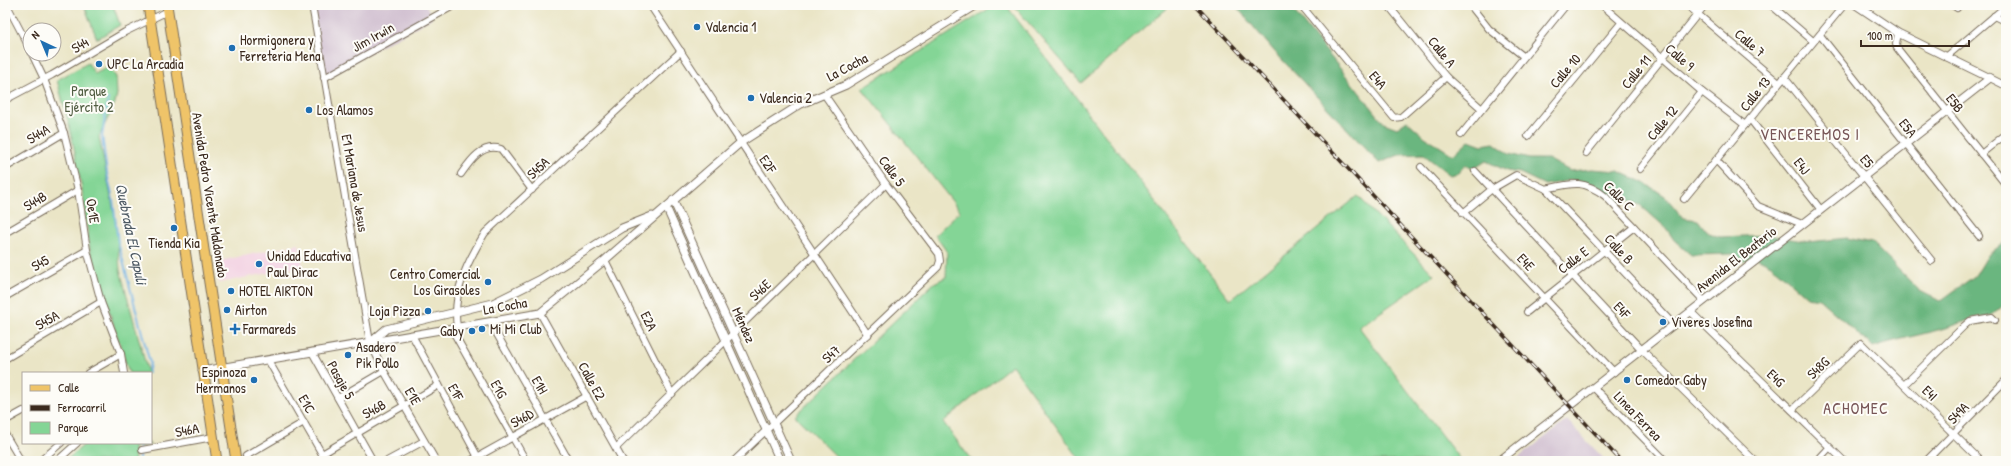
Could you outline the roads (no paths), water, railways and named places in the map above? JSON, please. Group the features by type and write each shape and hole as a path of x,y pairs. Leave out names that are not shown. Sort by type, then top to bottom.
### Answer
{"main road":[{"path":"148,5 202,371 217,461"},
{"name":"Avenida Pedro Vicente Maldonado","path":"167,8 236,461"}],"street":[{"path":"7,5 22,34"},
{"name":"E1 Mariana de Jesus","path":"312,5 370,342"},
{"name":"Jim Irwin","path":"324,78 455,5"},
{"name":"E2F","path":"650,5 740,143 868,334"},
{"name":"La Cocha","path":"202,371 540,313 606,260 740,143 801,104 846,85 976,5"},
{"name":"E4A","path":"1301,5 1394,118 1401,117 1446,77"},
{"name":"Calle A","path":"1388,5 1446,77 1482,109"},
{"path":"1470,5 1489,29 1523,56"},
{"path":"1461,135 1565,5"},
{"name":"Calle 9","path":"1602,5 1702,92 1745,125"},
{"name":"Calle 7","path":"1687,5 1779,83"},
{"name":"Calle 11","path":"1586,154 1705,5"},
{"path":"1771,5 1813,41"},
{"name":"Calle 13","path":"1684,199 1844,5"},
{"path":"1856,5 1898,32 2006,86"},
{"path":"1946,57 2006,6"},
{"name":"S44","path":"5,100 167,8"},
{"path":"1994,16 2006,22"},
{"name":"Calle 10","path":"1528,136 1621,23"},
{"name":"E5B","path":"1898,32 1896,44 1897,48 2006,184"},
{"name":"E5A","path":"1820,35 1979,236"},
{"name":"S45A","path":"454,328 461,279 471,254 485,233 681,51"},
{"name":"Oe1E","path":"36,62 44,79 64,133 78,190 87,250 101,302 121,354 124,372"},
{"name":"E5","path":"1784,77 1932,261"},
{"name":"Avenida El Beaterio","path":"1499,461 1990,78"},
{"name":"Calle 12","path":"1640,169 1702,92"},
{"name":"Calle 5","path":"824,94 886,184 939,254 940,261"},
{"name":"E4J","path":"1750,119 1821,210"},
{"name":"S44A","path":"5,168 64,133"},
{"path":"1981,154 2006,134"},
{"path":"461,174 471,159 482,151 493,147 500,149 505,154 532,190"},
{"path":"1716,160 1758,206 1802,224"},
{"name":"E4E","path":"1420,168 1614,372"},
{"name":"E4F","path":"1475,171 1642,350 1755,461"},
{"path":"1463,213 1492,189 1516,175 1546,189"},
{"name":"Calle C","path":"1546,189 1572,183 1593,187 1605,196 1704,301"},
{"name":"S46E","path":"616,448 886,184"},
{"name":"Calle B","path":"1546,189 1674,325"},
{"name":"S44B","path":"5,233 78,190"},
{"name":"Méndez","path":"673,200 791,461"},
{"name":"Méndez","path":"666,207 780,461"},
{"name":"La Cocha","path":"370,342 386,329 493,303 541,279 622,228 658,214"},
{"name":"Calle E","path":"1527,312 1634,227"},
{"name":"S45","path":"5,297 87,250"},
{"name":"E2A","path":"606,260 672,394"},
{"name":"S47","path":"734,461 938,267 940,261"},
{"name":"S45A","path":"5,359 101,302"},
{"name":"E4G","path":"1691,312 1844,461"},
{"name":"Calle E2","path":"540,313 622,461"},
{"path":"1904,385 1970,321 1992,318 1995,320"},
{"name":"E1H","path":"490,322 569,461"},
{"name":"E1G","path":"454,328 526,461"},
{"name":"E1F","path":"412,335 479,459"},
{"name":"E1E","path":"370,342 384,371 436,461"},
{"name":"S48G","path":"1792,410 1861,343"},
{"name":"E4I","path":"1861,343 1982,461"},
{"name":"Pasaje 5","path":"312,352 373,461"},
{"path":"90,372 121,354"},
{"name":"E1C","path":"268,360 326,461"},
{"path":"338,398 384,371"},
{"name":"S49A","path":"1926,461 2006,380"},
{"name":"S46B","path":"322,454 438,385"},
{"name":"Linea Ferrea","path":"1594,388 1666,461"},
{"name":"S46D","path":"470,461 479,459 512,437 587,396"},
{"path":"5,421 22,412"},
{"path":"246,456 304,422"},
{"path":"5,434 21,461"},
{"name":"S46A","path":"142,450 213,437"},
{"path":"387,461 424,441"},
{"path":"40,461 61,444"},
{"path":"57,461 76,444"},
{"path":"1817,461 1830,448"}],"waterway":[{"name":"Quebrada El Capuli","path":"108,99 102,136 107,173 113,200 118,242 150,363 148,372"},
{"name":"Quebrada El Capuli","path":"139,444 139,461"}],"railway":[{"path":"1195,5 1621,461"}],"place":[{"name":"Valencia 1","path":"697,27"},
{"name":"Hormigonera y Ferreteria Mena","path":"232,48"},
{"name":"UPC La Arcadia","path":"99,64"},
{"name":"Valencia 2","path":"751,98"},
{"name":"Los Alamos","path":"309,110"},
{"name":"Tienda Kia","path":"174,228"},
{"name":"Unidad Educativa Paul Dirac","path":"259,264"},
{"name":"Centro Comercial Los Girasoles","path":"488,282"},
{"name":"HOTEL AIRTON","path":"231,291"},
{"name":"Airton","path":"227,310"},
{"name":"Loja Pizza","path":"428,311"},
{"name":"Viveres Josefina","path":"1663,322"},
{"name":"Farmareds","path":"235,329"},
{"name":"Mi Mi Club","path":"482,329"},
{"name":"Gaby","path":"472,331"},
{"name":"Asadero Pik Pollo","path":"348,355"},
{"name":"Espinoza Hermanos","path":"254,380"},
{"name":"Comedor Gaby","path":"1627,380"}],"district":[{"name":"VENCEREMOS I","path":"1810,134"},
{"name":"ACHOMEC","path":"1856,408"}],"park label":[{"name":"Parque Ejército 2","path":"89,100"}]}
